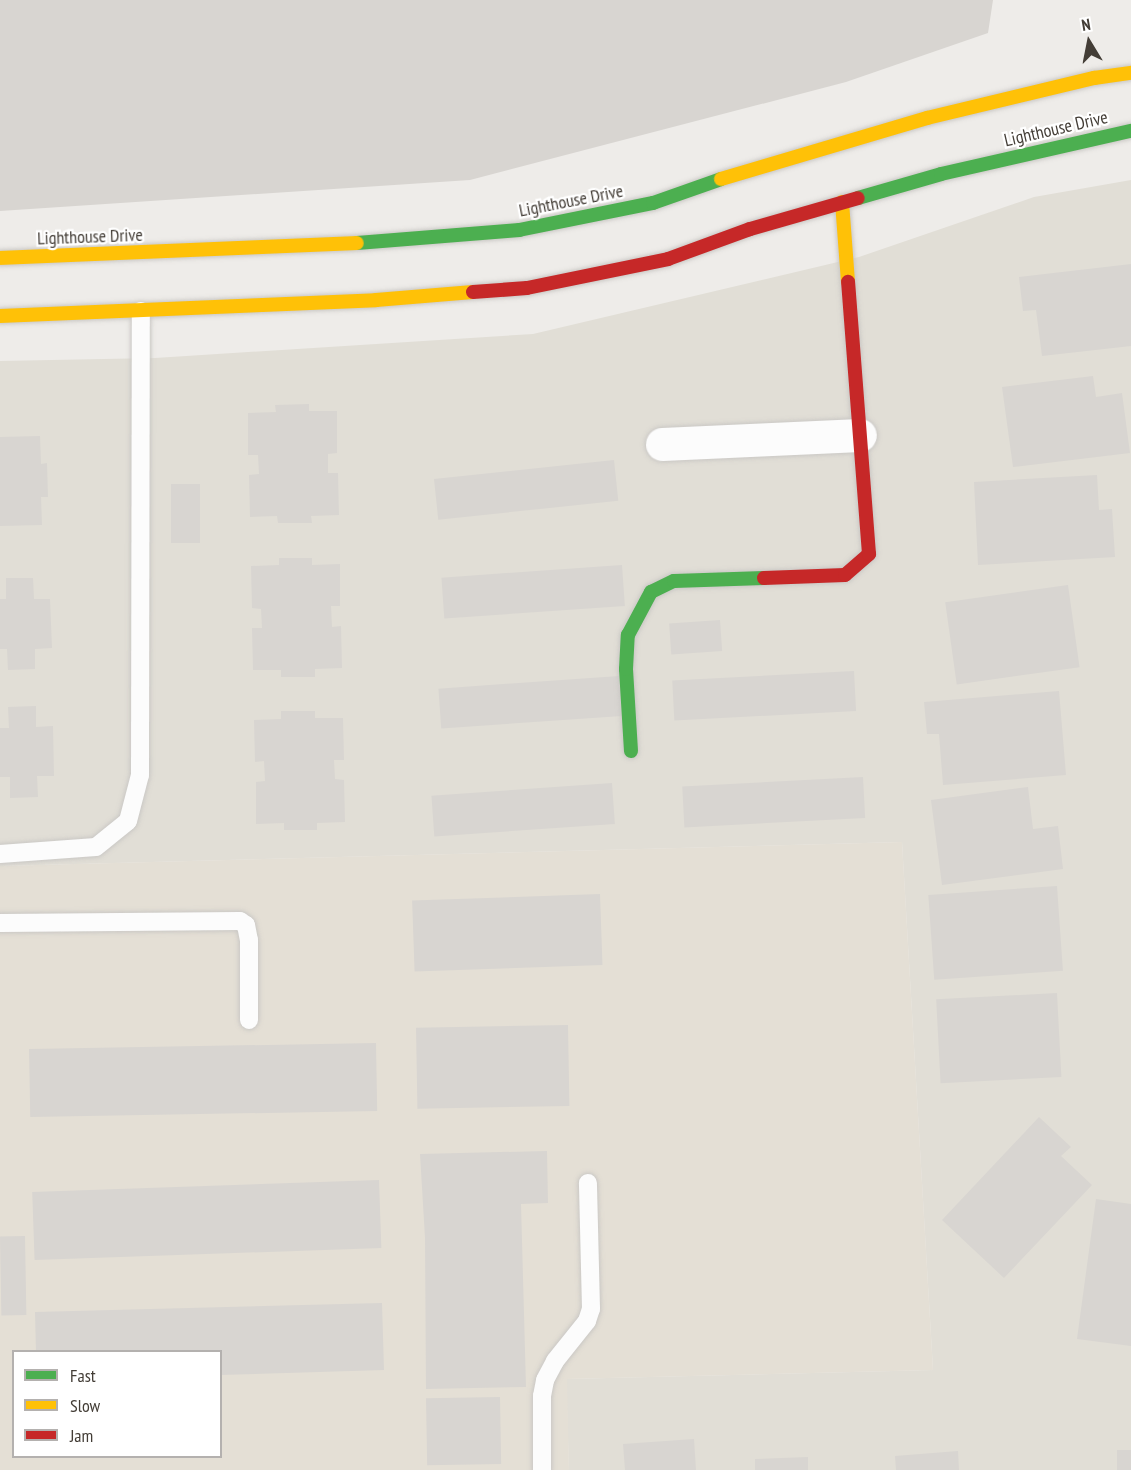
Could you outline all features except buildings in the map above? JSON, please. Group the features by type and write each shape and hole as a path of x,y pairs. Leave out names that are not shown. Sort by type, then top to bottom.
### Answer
{"street":[{"name":"Lighthouse Drive","path":"0,258 373,242 519,230 653,203 732,175 927,118 1094,78 1131,73"},
{"name":"Lighthouse Drive","path":"0,316 376,300 527,288 668,259 750,230 941,174 1131,131"},
{"path":"631,751 626,669 628,635 651,592 674,581 845,575 869,554 842,202"},
{"path":"662,444 860,435"}],"lane":[{"path":"0,854 96,847 128,821 140,775 141,311"},
{"path":"0,923 240,921 246,925 249,940 249,1020"},
{"path":"542,1470 542,1396 545,1380 555,1361 587,1321 591,1309 588,1183"}],"shaded area":[{"path":"1131,180 1131,1470 569,1470 566,1379 933,1370 902,842 0,866 0,361 155,358 533,334 859,257 1034,197"},
{"path":"902,842 933,1370 567,1379 569,1470 0,1470 0,866"}],"traffic: fast":[{"path":"858,198 941,174 1131,131"},
{"path":"357,243 519,230 653,203 721,179"},
{"path":"631,751 626,669 628,635 651,592 674,581 764,578"}],"traffic: slow":[{"path":"721,179 927,118 1094,78 1131,73"},
{"path":"842,202 848,282"},
{"path":"0,258 357,243"},
{"path":"0,316 376,300 473,292"}],"traffic: jam":[{"path":"473,292 527,288 668,259 750,229 858,198"},
{"path":"764,578 845,575 869,554 848,282"}]}
